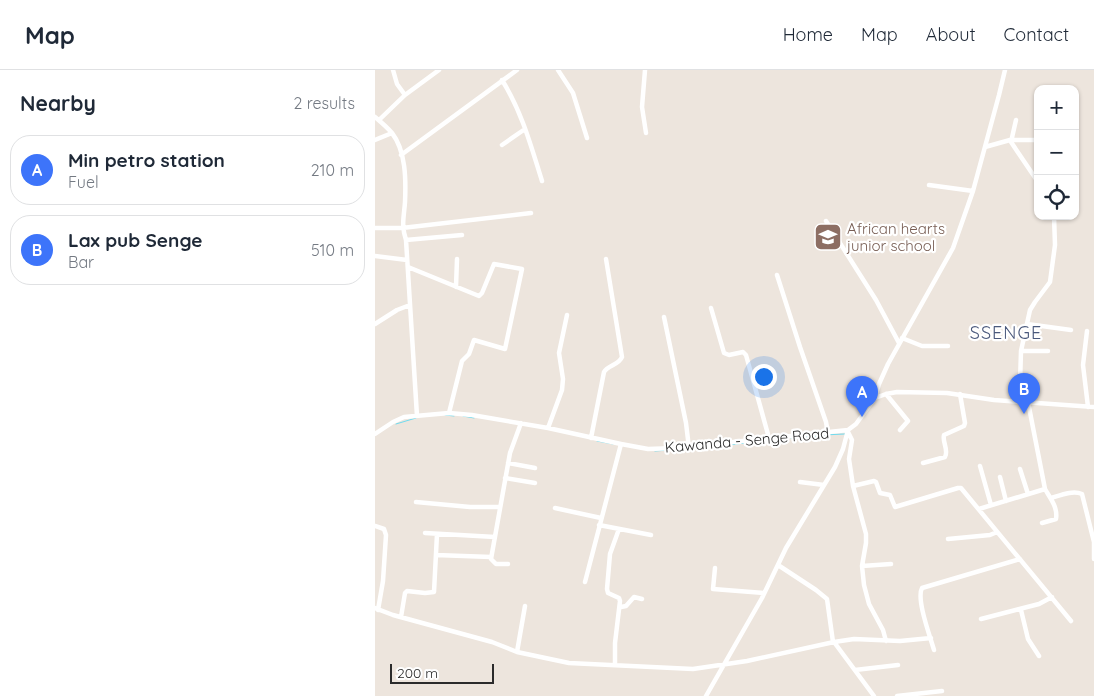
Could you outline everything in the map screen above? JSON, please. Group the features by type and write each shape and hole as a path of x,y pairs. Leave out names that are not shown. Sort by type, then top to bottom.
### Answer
{"street":[{"path":"393,70 397,84 405,96"},
{"path":"417,416 406,240 402,228 405,202 405,169 399,144 392,133 377,118 439,70"},
{"path":"401,154 517,70"},
{"path":"558,70 573,93 587,138"},
{"path":"645,70 642,107 646,133"},
{"name":"Kawanda - Senge Road","path":"375,434 404,417 449,413 521,423 648,449 689,448 848,431 856,424 875,398 879,384 901,341 953,248 973,190 1005,70"},
{"path":"503,80 515,103 542,181"},
{"path":"1010,140 1016,120"},
{"path":"501,145 525,129"},
{"path":"375,140 392,133"},
{"path":"985,147 1010,140 1034,140"},
{"path":"1010,140 1034,176"},
{"path":"929,185 973,190"},
{"path":"375,228 402,228 531,214"},
{"path":"1017,401 1020,383 1021,351 1027,324 1035,302 1050,282 1055,245 1054,220"},
{"path":"826,221 901,341 922,346 948,346"},
{"path":"406,240 461,235"},
{"path":"375,256 407,260"},
{"path":"456,287 457,259"},
{"path":"591,438 604,372 607,367 620,361 621,357 606,259"},
{"path":"407,267 480,296 483,294 494,264 522,269 505,349 473,340 469,354 462,361 449,413"},
{"path":"777,275 828,432"},
{"path":"375,324 397,310 410,305"},
{"path":"711,308 724,353 729,355 743,352 746,355 769,438"},
{"path":"548,428 562,390 563,379 559,353 567,315"},
{"path":"664,317 686,423 689,448"},
{"path":"1027,324 1071,330"},
{"path":"1087,331 1083,365 1088,407"},
{"path":"1021,351 1048,351"},
{"path":"875,398 886,394 903,392 960,394 994,400 1094,407"},
{"path":"886,394 907,419 907,423 900,430"},
{"path":"923,463 945,457 947,452 943,440 944,435 964,426 960,394"},
{"path":"1027,402 1045,489 1051,498 1057,517 1054,520 1042,523"},
{"path":"508,564 493,562 491,557 508,463 521,423"},
{"path":"706,696 778,565 835,467 848,431"},
{"path":"848,431 852,437 849,459 853,486 866,534 862,566 864,585 869,604 887,641"},
{"path":"585,582 621,444"},
{"path":"508,463 535,468"},
{"path":"980,466 991,505"},
{"path":"1019,468 1028,494"},
{"path":"505,478 535,483"},
{"path":"1000,478 1006,501"},
{"path":"800,482 824,485"},
{"path":"853,486 876,482 880,493 890,495 895,508 958,488 963,490 1071,621"},
{"path":"979,509 1045,489"},
{"path":"1051,498 1077,492 1082,494 1093,542 1094,559"},
{"path":"416,502 500,507"},
{"path":"555,508 601,518"},
{"path":"599,525 651,535"},
{"path":"375,526 384,529 386,535 383,581 377,609 484,639 517,652 569,663 681,669 707,667 854,639 911,641 931,638"},
{"path":"615,665 615,643 621,607 620,599 608,594 607,589 610,554 619,529"},
{"path":"948,539 990,535 997,532"},
{"path":"425,533 495,538"},
{"path":"401,617 407,591 433,592 437,534"},
{"path":"436,555 491,557"},
{"path":"934,650 921,605 920,593 922,588 1020,559"},
{"path":"862,566 891,564"},
{"path":"778,565 825,597 828,604 833,642 874,696"},
{"path":"715,568 713,589 764,593"},
{"path":"621,607 626,606 634,597 643,599"},
{"path":"981,619 1021,610 1052,597"},
{"path":"517,652 525,606"},
{"path":"1021,610 1028,639 1039,656"},
{"path":"855,670 898,664"},
{"path":"897,696 942,691"}],"waterway":[{"path":"445,415 454,416"},
{"path":"463,416 474,418"},
{"path":"396,424 416,418"},
{"path":"823,435 845,434"},
{"path":"791,438 818,436"},
{"path":"597,441 613,444"},
{"path":"711,447 745,443"},
{"path":"682,450 708,447"},
{"path":"655,451 669,450"},
{"path":"672,450 681,450"}],"place":[{"name":"African hearts junior school","path":"828,237"},
{"name":"Lax pub Senge","path":"1024,414"},
{"name":"Min petro station","path":"862,417"}],"district":[{"name":"SSENGE","path":"1006,332"}]}
